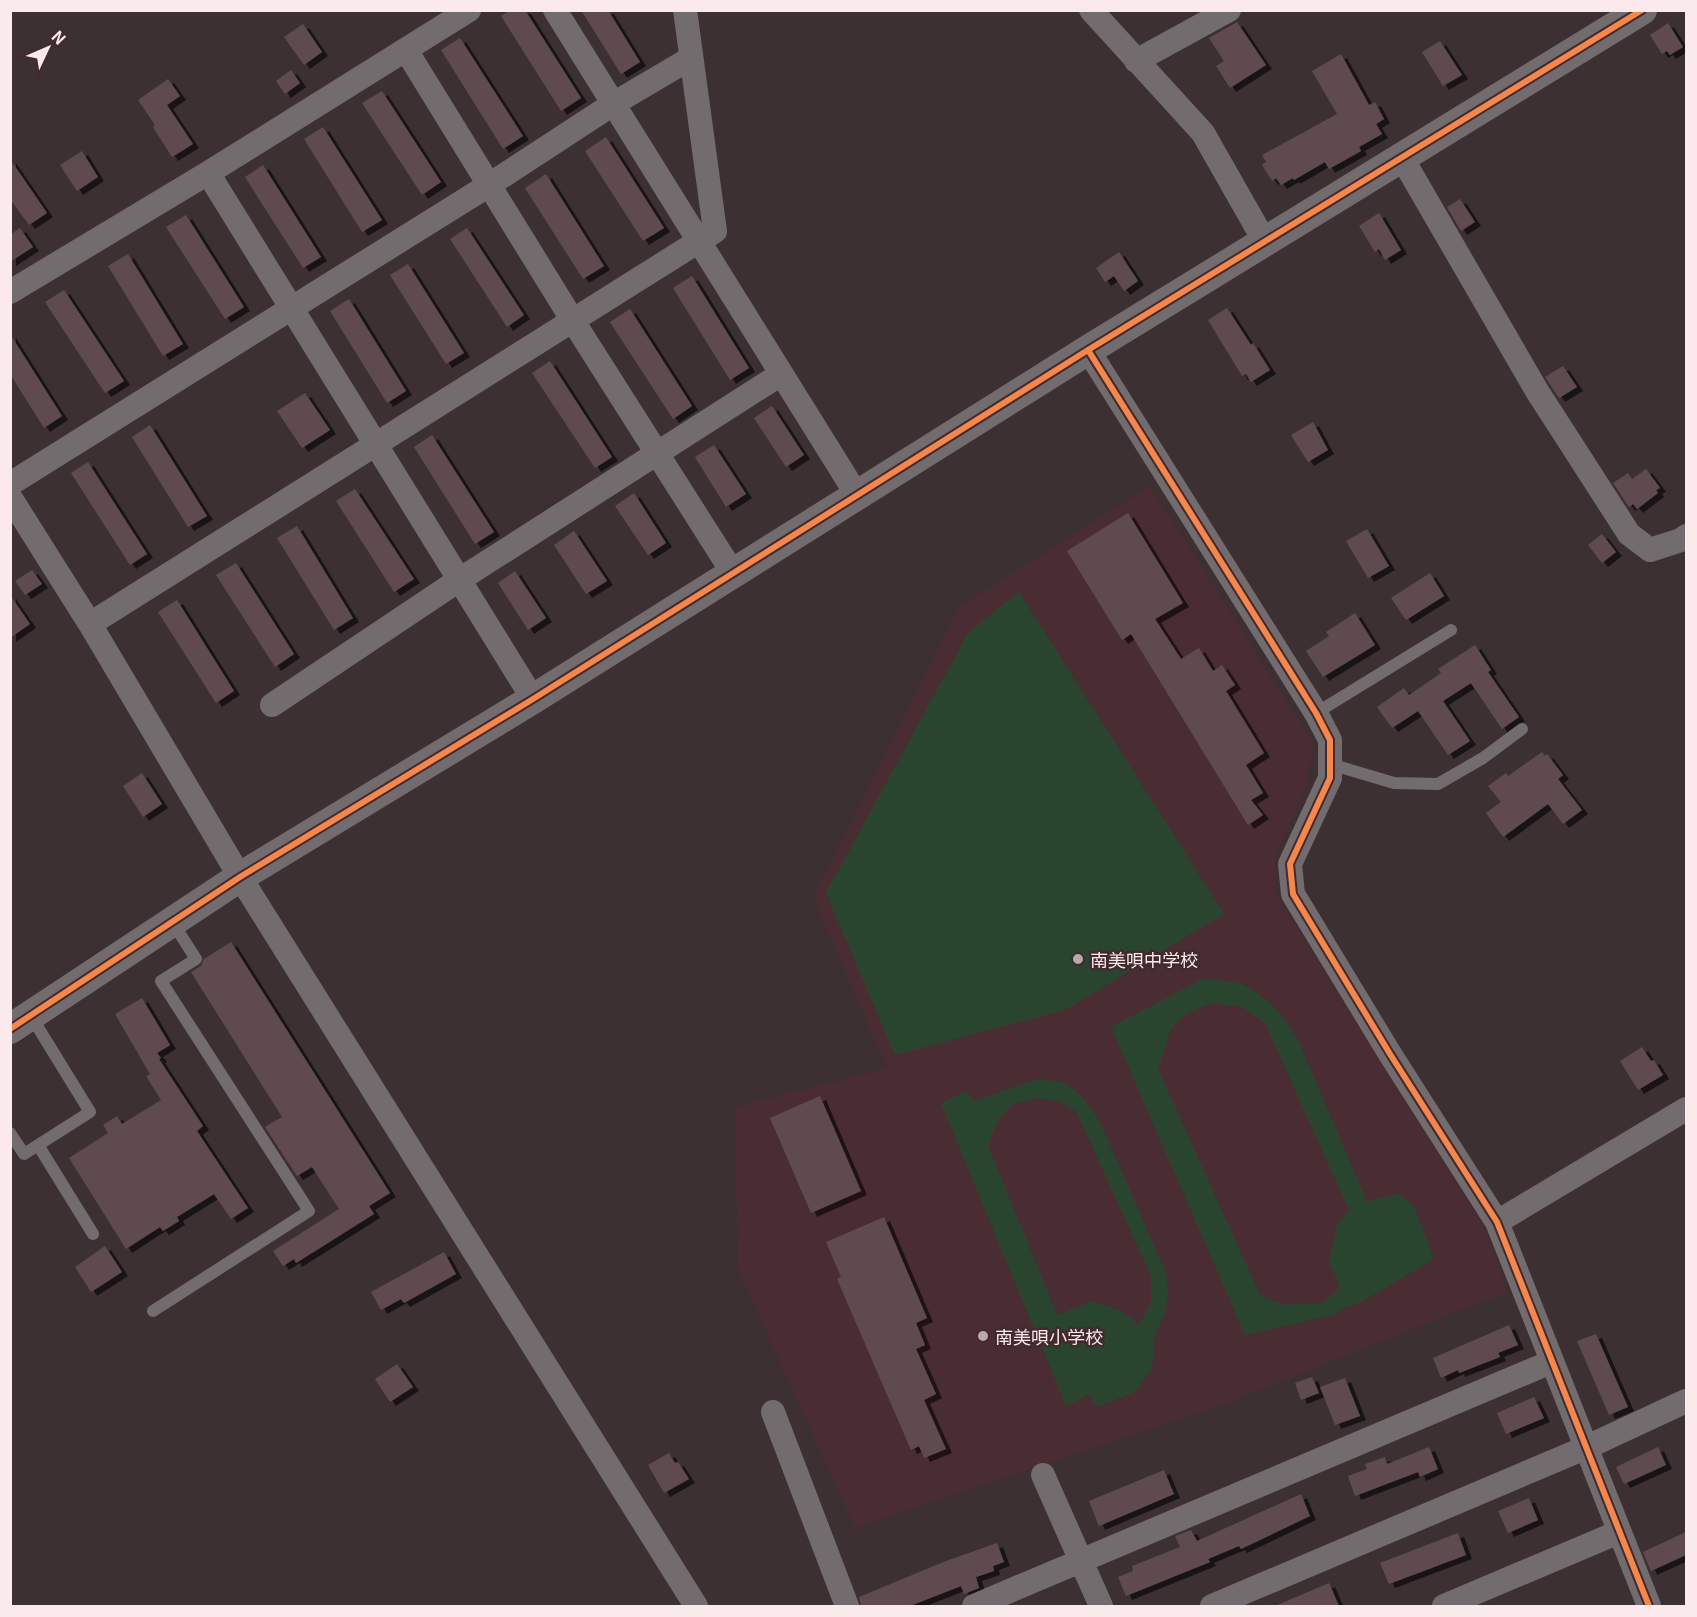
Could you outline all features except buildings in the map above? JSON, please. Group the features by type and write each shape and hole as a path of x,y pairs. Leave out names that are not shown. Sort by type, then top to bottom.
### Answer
{"street":[{"path":"10,292 208,173 469,10"},
{"path":"555,10 857,495"},
{"path":"90,624 715,231 685,10"},
{"path":"1091,10 1203,133 1265,242"},
{"path":"1136,61 1229,10"},
{"path":"21,1022 240,877 533,699 1088,350 1642,10"},
{"path":"406,50 573,321 733,573"},
{"path":"10,484 489,185 613,104 691,58"},
{"path":"1402,158 1537,391 1629,534 1650,550 1681,540 1686,536"},
{"path":"208,173 533,699"},
{"path":"1088,350 1316,712 1330,740 1330,778 1290,864 1293,894 1390,1054 1497,1222 1648,1606"},
{"path":"272,705 459,580 781,374"},
{"path":"10,497 90,624 240,877 696,1606"},
{"path":"1497,1222 1686,1108"},
{"path":"974,1606 1551,1362"},
{"path":"1212,1606 1585,1448 1686,1401"},
{"path":"773,1412 847,1606"},
{"path":"1043,1475 1101,1606"},
{"path":"1444,1606 1619,1532"}],"lane":[{"path":"1316,712 1451,630"},
{"path":"1330,764 1394,783 1438,784 1483,758 1522,729"},
{"path":"153,1311 309,1211 161,981 196,959 172,922"},
{"path":"10,1133 24,1154 90,1112 21,1022"},
{"path":"38,1145 93,1234"}],"shaded area":[{"name":"南美唄中学校","path":"1150,486 1314,744 1303,795 1276,855 1275,893 1485,1229 1507,1292 1227,1403 855,1528 738,1269 735,1107 887,1068 813,897 959,607"}],"green space":[{"path":"1019,592 1224,914 1065,1010 895,1055 826,893 968,633"},
{"path":"1203,979 1236,983 1259,994 1282,1016 1299,1042 1367,1202 1398,1193 1414,1207 1434,1259 1361,1302 1333,1315 1245,1335 1111,1027","holes":["1211,1003 1242,1007 1265,1023 1349,1210 1337,1225 1329,1262 1340,1286 1333,1295 1321,1303 1284,1305 1260,1295 1158,1069 1171,1028 1186,1014"]},
{"path":"1035,1080 1057,1081 1079,1094 1101,1124 1166,1273 1168,1294 1165,1313 1155,1335 1152,1368 1135,1392 1097,1407 1089,1394 1066,1406 941,1103 967,1091 973,1101","holes":["1039,1098 1057,1101 1076,1111 1151,1276 1151,1303 1139,1325 1121,1311 1093,1301 1057,1315 988,1145 997,1122 1012,1104"]}],"cycle path":[{"path":"10,1029 240,877 533,699 1088,350 1642,10"},
{"path":"1088,350 1316,713 1330,740 1330,778 1290,864 1293,894 1390,1054 1497,1222 1649,1606"}],"place":[{"name":"南美唄中学校","path":"1078,959"},
{"name":"南美唄小学校","path":"983,1336"}]}
